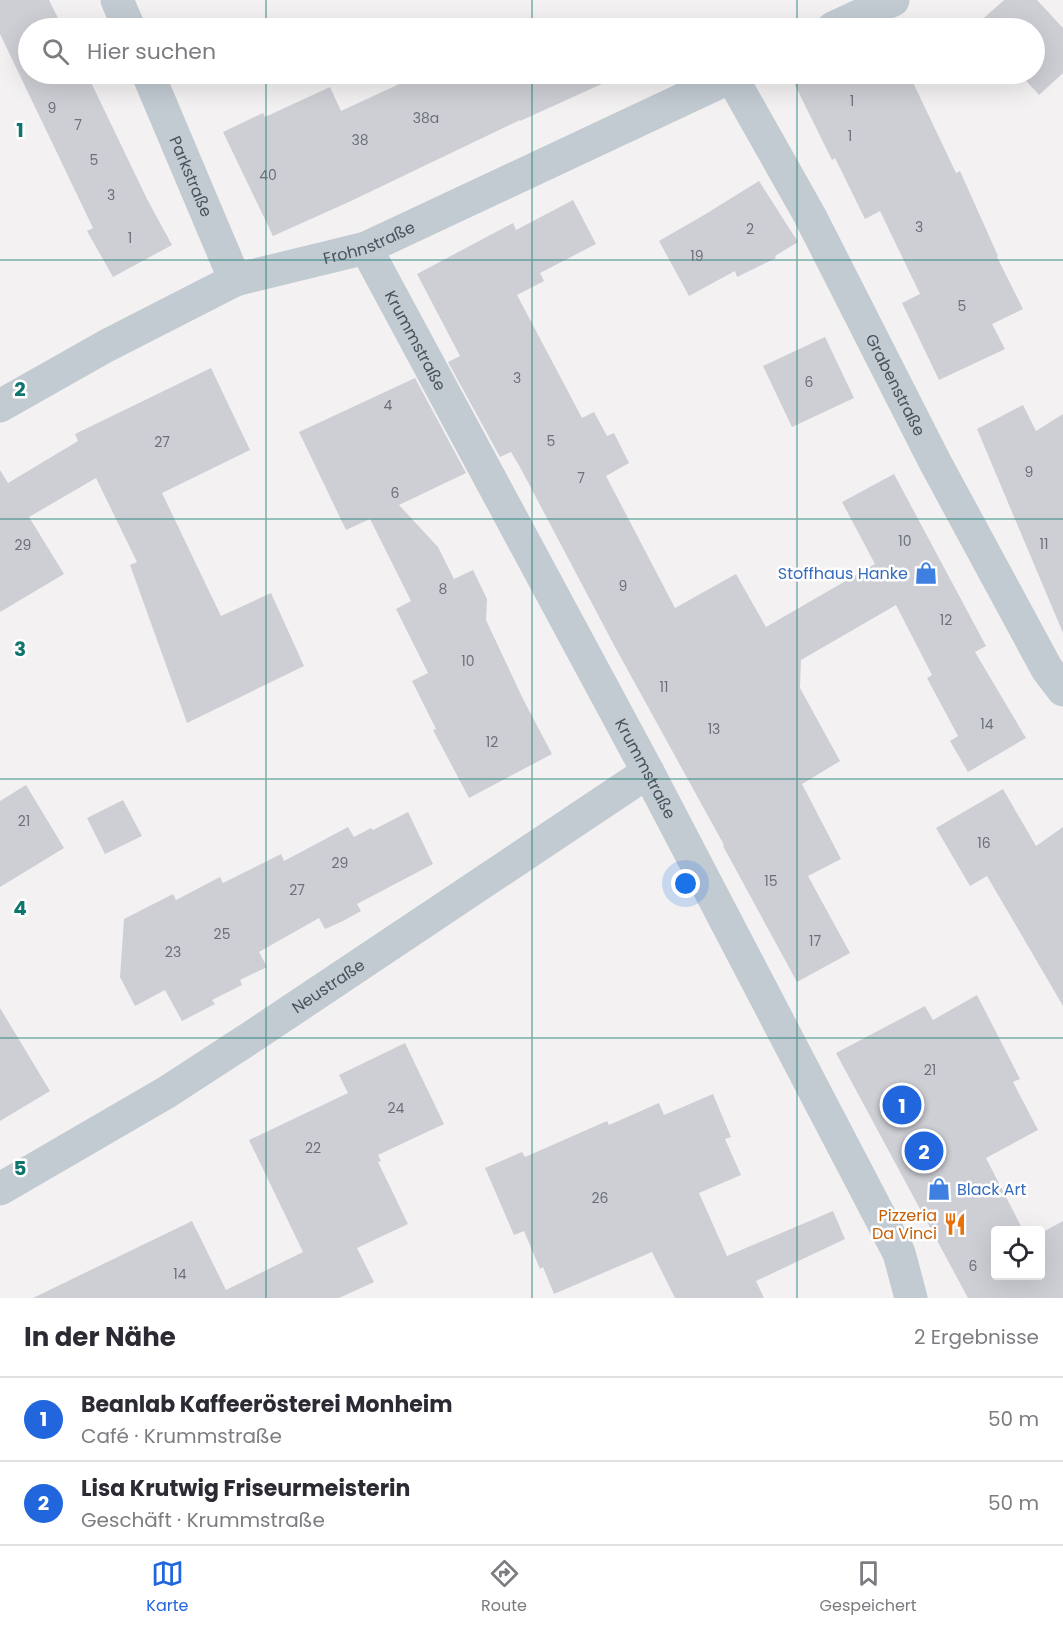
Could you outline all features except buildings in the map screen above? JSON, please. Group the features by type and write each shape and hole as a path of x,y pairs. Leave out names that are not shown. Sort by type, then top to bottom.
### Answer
{"street":[{"path":"117,0 125,18"},
{"path":"854,18 893,0"},
{"name":"Parkstraße","path":"152,84 235,280"},
{"name":"Frohnstraße","path":"0,406 106,346 235,280 366,248 715,84"},
{"name":"Grabenstraße","path":"739,84 810,216 935,462 1047,669 1063,690"},
{"name":"Krummstraße","path":"366,248 648,772 899,1253 911,1298"},
{"name":"Neustraße","path":"0,1189 167,1092 648,772"}],"place":[{"name":"Stoffhaus Hanke","path":"926,573"},
{"name":"Beanlab Kaffeerösterei Monheim","path":"902,1105"},
{"name":"Lisa Krutwig Friseurmeisterin","path":"924,1151"},
{"name":"Black Art","path":"939,1189"},
{"name":"Pizzeria Da Vinci","path":"955,1224"}]}
